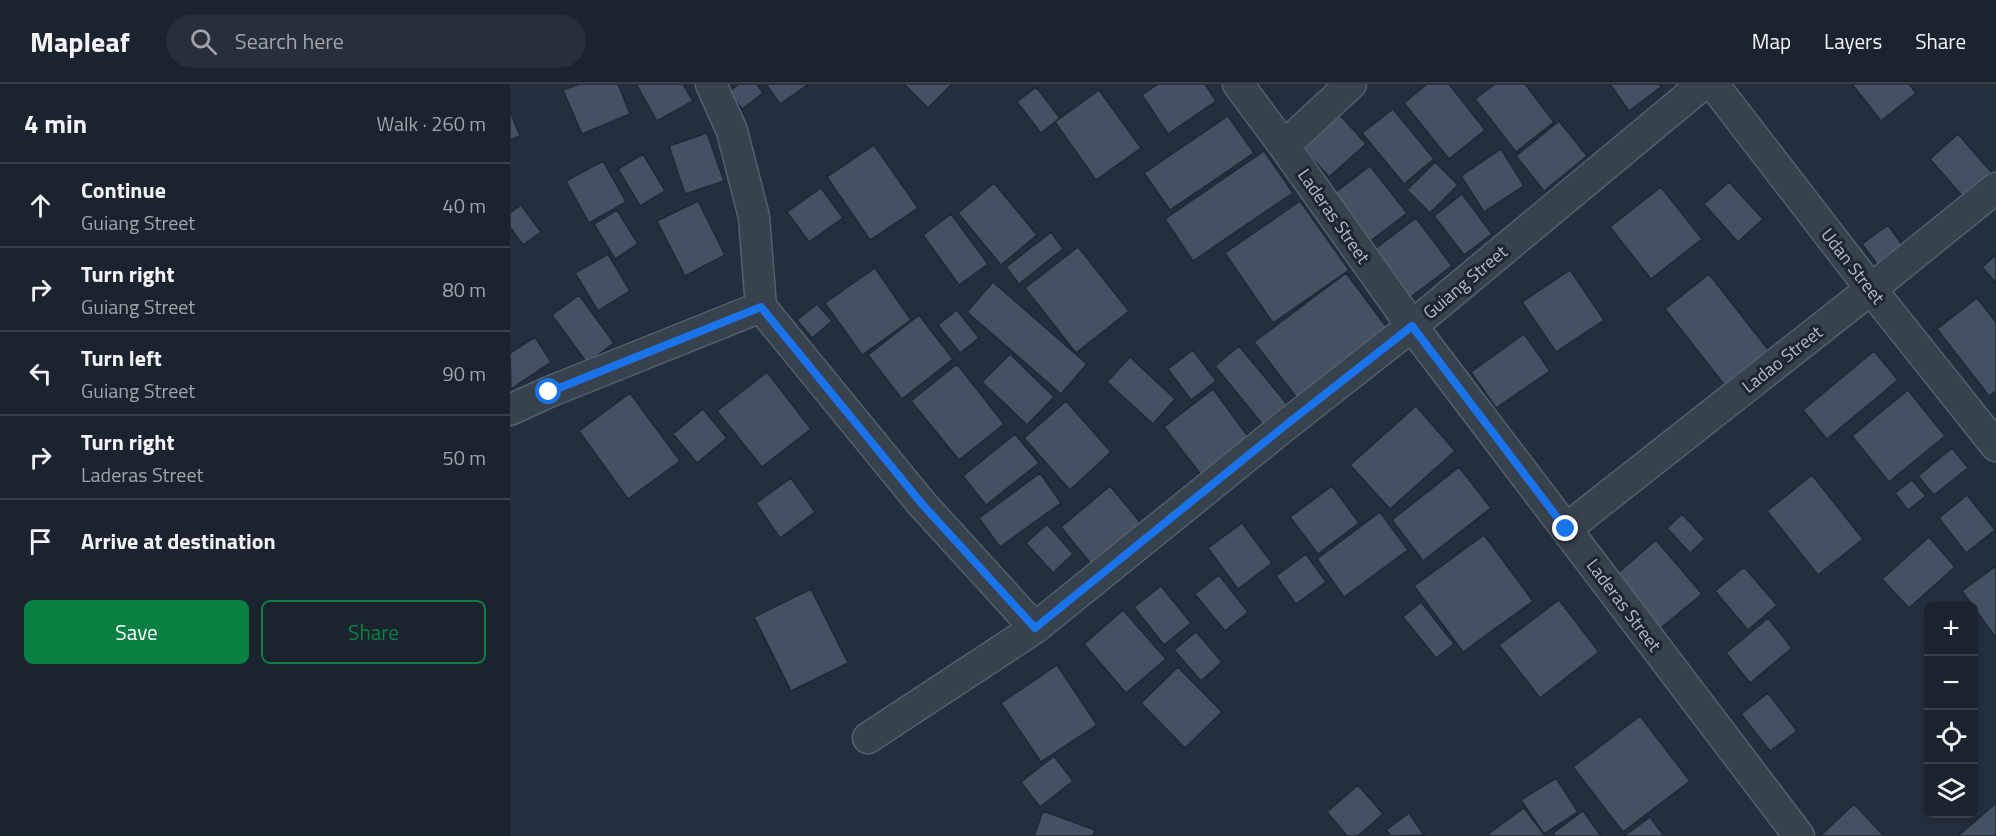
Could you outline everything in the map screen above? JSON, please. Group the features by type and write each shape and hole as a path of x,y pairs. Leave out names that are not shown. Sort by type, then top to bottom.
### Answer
{"street":[{"path":"711,84 732,131 754,217 761,307 922,504 1035,628"},
{"name":"Laderas Street","path":"1238,84 1412,326 1799,836"},
{"path":"1284,146 1351,84"},
{"name":"Guiang Street","path":"868,738 1035,628 1412,326 1703,84"},
{"name":"Udan Street","path":"1713,84 1871,290 1996,446"},
{"name":"Ladao Street","path":"1566,529 1871,290 1996,188"},
{"path":"510,410 549,392 761,307"}],"building":[{"path":"579,84 618,84 630,114 582,134 563,90"},
{"path":"636,84 683,84 693,101 657,121"},
{"path":"739,84 757,84 763,93 742,109 729,92"},
{"path":"766,84 809,84 780,104"},
{"path":"904,84 952,84 928,108"},
{"path":"1158,84 1205,84 1216,101 1168,134 1142,95"},
{"path":"1427,84 1449,84 1485,130 1449,159 1404,103"},
{"path":"1495,84 1525,84 1554,122 1516,152 1475,99"},
{"path":"1610,84 1659,84 1661,87 1629,111"},
{"path":"1852,84 1909,84 1916,93 1881,121"},
{"path":"1036,87 1060,118 1041,133 1017,102"},
{"path":"1099,90 1141,148 1096,180 1055,122"},
{"path":"1393,109 1434,159 1404,184 1362,133"},
{"path":"510,111 520,136 510,140"},
{"path":"1340,115 1366,144 1329,177 1303,148"},
{"path":"1228,116 1254,153 1170,210 1144,173"},
{"path":"1559,121 1587,156 1544,191 1516,156"},
{"path":"707,133 724,181 685,194 669,146"},
{"path":"1958,134 1992,173 1964,198 1930,159"},
{"path":"874,145 918,208 870,240 827,177"},
{"path":"1501,149 1524,186 1484,212 1461,176"},
{"path":"1264,151 1293,193 1193,261 1165,219"},
{"path":"643,154 665,191 640,206 618,169"},
{"path":"603,161 626,202 589,223 566,181"},
{"path":"1435,162 1458,185 1430,213 1407,190"},
{"path":"1370,166 1407,213 1368,243 1332,195"},
{"path":"1729,182 1763,219 1738,242 1704,204"},
{"path":"994,183 1037,235 1001,265 958,213"},
{"path":"1661,187 1702,239 1651,279 1610,227"},
{"path":"821,188 843,218 809,242 787,212"},
{"path":"1462,194 1492,234 1464,255 1434,216"},
{"path":"698,201 725,255 685,276 657,221"},
{"path":"1300,201 1349,270 1273,323 1225,253"},
{"path":"521,205 541,232 523,245 510,227 510,213"},
{"path":"617,210 638,244 615,259 594,224"},
{"path":"951,214 988,264 959,285 923,235"},
{"path":"1416,218 1452,266 1408,299 1372,251"},
{"path":"1888,225 1905,249 1880,268 1862,244"},
{"path":"1051,232 1063,249 1019,284 1006,267"},
{"path":"1078,247 1129,311 1076,353 1025,288"},
{"path":"608,254 630,291 598,311 575,273"},
{"path":"1996,255 1996,283 1982,267"},
{"path":"875,268 911,320 862,355 825,303"},
{"path":"1570,270 1604,320 1556,352 1522,302"},
{"path":"1346,273 1391,333 1300,402 1254,342"},
{"path":"1709,274 1770,352 1726,387 1665,309"},
{"path":"993,282 1087,364 1061,394 967,312"},
{"path":"579,295 614,343 587,363 552,315"},
{"path":"1977,298 1996,322 1996,391 1989,396 1937,329"},
{"path":"817,304 832,321 812,338 797,320"},
{"path":"957,310 979,338 960,353 938,325"},
{"path":"919,315 953,359 902,399 868,355"},
{"path":"1524,334 1550,371 1496,408 1471,372"},
{"path":"535,337 551,362 511,389 510,353"},
{"path":"1239,346 1287,404 1263,425 1215,366"},
{"path":"1193,350 1216,381 1191,400 1168,369"},
{"path":"1874,351 1898,380 1827,439 1803,410"},
{"path":"1010,354 1054,397 1027,425 982,382"},
{"path":"1130,357 1175,399 1153,424 1107,382"},
{"path":"957,364 1004,424 959,460 911,401"},
{"path":"767,372 811,429 762,467 717,411"},
{"path":"1213,389 1250,439 1202,476 1164,427"},
{"path":"1908,390 1945,436 1889,482 1852,436"},
{"path":"630,393 680,461 628,499 579,431"},
{"path":"1066,401 1111,452 1070,490 1024,438"},
{"path":"1416,406 1455,451 1390,509 1350,465"},
{"path":"703,409 727,438 697,463 673,434"},
{"path":"1015,434 1039,463 986,505 963,476"},
{"path":"1952,448 1968,468 1934,495 1918,476"},
{"path":"1459,467 1491,508 1423,561 1392,520"},
{"path":"1040,473 1061,503 1000,547 979,518"},
{"path":"1812,475 1863,539 1818,575 1767,511"},
{"path":"791,478 815,512 780,538 756,503"},
{"path":"1912,480 1926,496 1908,510 1895,493"},
{"path":"1110,486 1145,528 1095,569 1061,527"},
{"path":"1332,486 1359,523 1318,554 1290,517"},
{"path":"1967,495 1995,530 1966,553 1939,518"},
{"path":"1380,512 1408,550 1344,597 1317,559"},
{"path":"1682,514 1705,539 1690,553 1667,528"},
{"path":"1242,523 1272,563 1238,589 1208,548"},
{"path":"1047,524 1073,554 1053,573 1026,543"},
{"path":"1484,535 1533,601 1463,652 1414,586"},
{"path":"1929,537 1955,567 1909,608 1882,579"},
{"path":"1656,540 1702,594 1656,632 1611,579"},
{"path":"1306,554 1326,582 1296,604 1276,576"},
{"path":"1996,566 1996,638 1978,613 1978,602 1970,602 1962,591"},
{"path":"1744,567 1777,605 1748,630 1715,591"},
{"path":"1219,575 1248,612 1225,631 1195,594"},
{"path":"1161,586 1191,623 1164,645 1134,607"},
{"path":"811,589 848,663 791,691 754,617"},
{"path":"1559,600 1599,652 1540,698 1499,645"},
{"path":"1421,602 1454,644 1436,658 1403,617"},
{"path":"1123,610 1166,659 1126,693 1084,644"},
{"path":"1768,618 1792,648 1750,683 1726,653"},
{"path":"1196,632 1222,662 1201,681 1174,650"},
{"path":"1057,665 1097,725 1041,762 1001,703"},
{"path":"1178,667 1222,712 1185,748 1141,703"},
{"path":"1768,693 1797,731 1770,751 1741,714"},
{"path":"1640,716 1690,781 1623,832 1573,767"},
{"path":"1054,756 1073,781 1040,807 1021,782"},
{"path":"1556,778 1578,812 1544,834 1521,800"},
{"path":"1358,785 1383,814 1358,836 1347,836 1327,812"},
{"path":"1996,803 1996,836 1958,836"},
{"path":"1854,804 1884,836 1820,836"},
{"path":"1524,808 1545,836 1490,836 1488,834"},
{"path":"1043,811 1095,830 1093,836 1034,836"},
{"path":"1583,811 1601,836 1555,836 1553,833"},
{"path":"1409,813 1424,835 1391,836 1386,830"},
{"path":"1650,817 1664,836 1624,836"}],"route":[{"path":"549,392 761,307 922,504 1035,628 1412,326 1566,529"}]}
